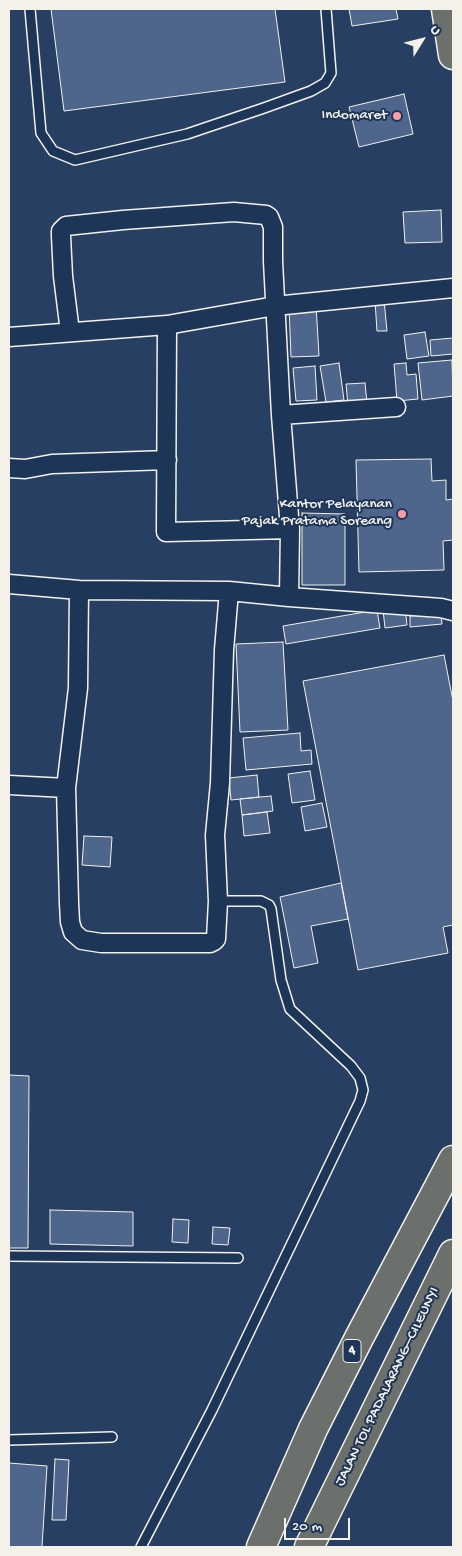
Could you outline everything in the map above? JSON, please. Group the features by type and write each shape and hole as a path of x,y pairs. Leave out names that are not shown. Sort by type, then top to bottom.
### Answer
{"highway":[{"path":"446,9 453,55"},
{"name":"4","path":"261,1547 317,1421 453,1160"},
{"name":"JALAN TOL PADALARANG–CILEUNYI","path":"309,1547 453,1254"}],"street":[{"path":"70,332 63,276 61,231 66,226 234,212 266,215 271,220 274,227 275,306 290,529 289,597"},
{"path":"9,337 167,325 275,306 453,288"},
{"path":"167,325 166,532 290,529"},
{"path":"281,415 396,407"},
{"path":"9,468 25,469 52,464 167,460"},
{"path":"9,584 79,590 229,591 441,608 453,611"},
{"path":"79,590 78,688 66,788 70,922 73,932 82,940 101,943 210,943 216,939 218,902 215,834 220,783 224,650 229,591"},
{"path":"9,785 66,788"}],"lane":[{"path":"30,9 41,133 53,151 75,160 187,134 292,98 325,83 331,73 326,9"},
{"path":"141,1547 216,1401 360,1101 363,1090 360,1078 351,1066 290,1009 281,980 269,906 261,900 218,902"},
{"path":"9,1256 238,1258"},
{"path":"9,1440 112,1437"}],"building":[{"path":"51,9 275,9 285,82 64,111"},
{"path":"349,9 396,9 398,19 352,26"},
{"path":"404,94 413,134 359,147 349,107"},
{"path":"441,210 442,242 405,243 403,212"},
{"path":"384,300 387,331 377,331 375,301"},
{"path":"316,304 319,356 291,357 289,306"},
{"path":"425,332 429,356 407,359 404,335"},
{"path":"453,338 453,354 431,356 430,340"},
{"path":"452,360 453,396 422,400 418,363"},
{"path":"339,363 344,400 326,402 320,366"},
{"path":"406,363 407,375 416,374 418,399 397,401 394,364"},
{"path":"315,366 317,400 296,401 293,368"},
{"path":"365,383 367,403 348,405 346,384"},
{"path":"431,459 432,481 446,480 446,500 453,499 453,540 443,541 444,570 359,572 356,460"},
{"path":"302,513 345,514 345,585 302,585"},
{"path":"405,607 407,625 385,628 383,610"},
{"path":"377,610 380,628 286,644 283,626"},
{"path":"441,614 442,624 410,627 410,616"},
{"path":"283,642 288,730 240,732 236,644"},
{"path":"444,655 453,701 453,925 443,927 448,953 358,970 303,681"},
{"path":"300,733 301,751 311,750 312,764 246,770 243,738"},
{"path":"310,771 315,800 292,803 288,774"},
{"path":"257,775 259,797 231,800 229,778"},
{"path":"271,796 273,811 242,815 240,799"},
{"path":"322,803 327,827 305,831 301,807"},
{"path":"267,812 270,833 244,836 242,815"},
{"path":"84,836 112,837 110,867 82,865"},
{"path":"341,883 348,919 311,926 318,963 294,968 280,897"},
{"path":"9,1075 29,1076 28,1248 9,1248"},
{"path":"50,1210 133,1212 133,1246 50,1244"},
{"path":"173,1219 189,1220 188,1243 172,1242"},
{"path":"213,1227 230,1228 228,1245 212,1244"},
{"path":"55,1459 69,1460 66,1520 52,1520"},
{"path":"9,1463 47,1466 42,1547 9,1547"}],"place":[{"name":"Indomaret","path":"397,116"},
{"name":"Kantor Pelayanan Pajak Pratama Soreang","path":"402,514"}]}
